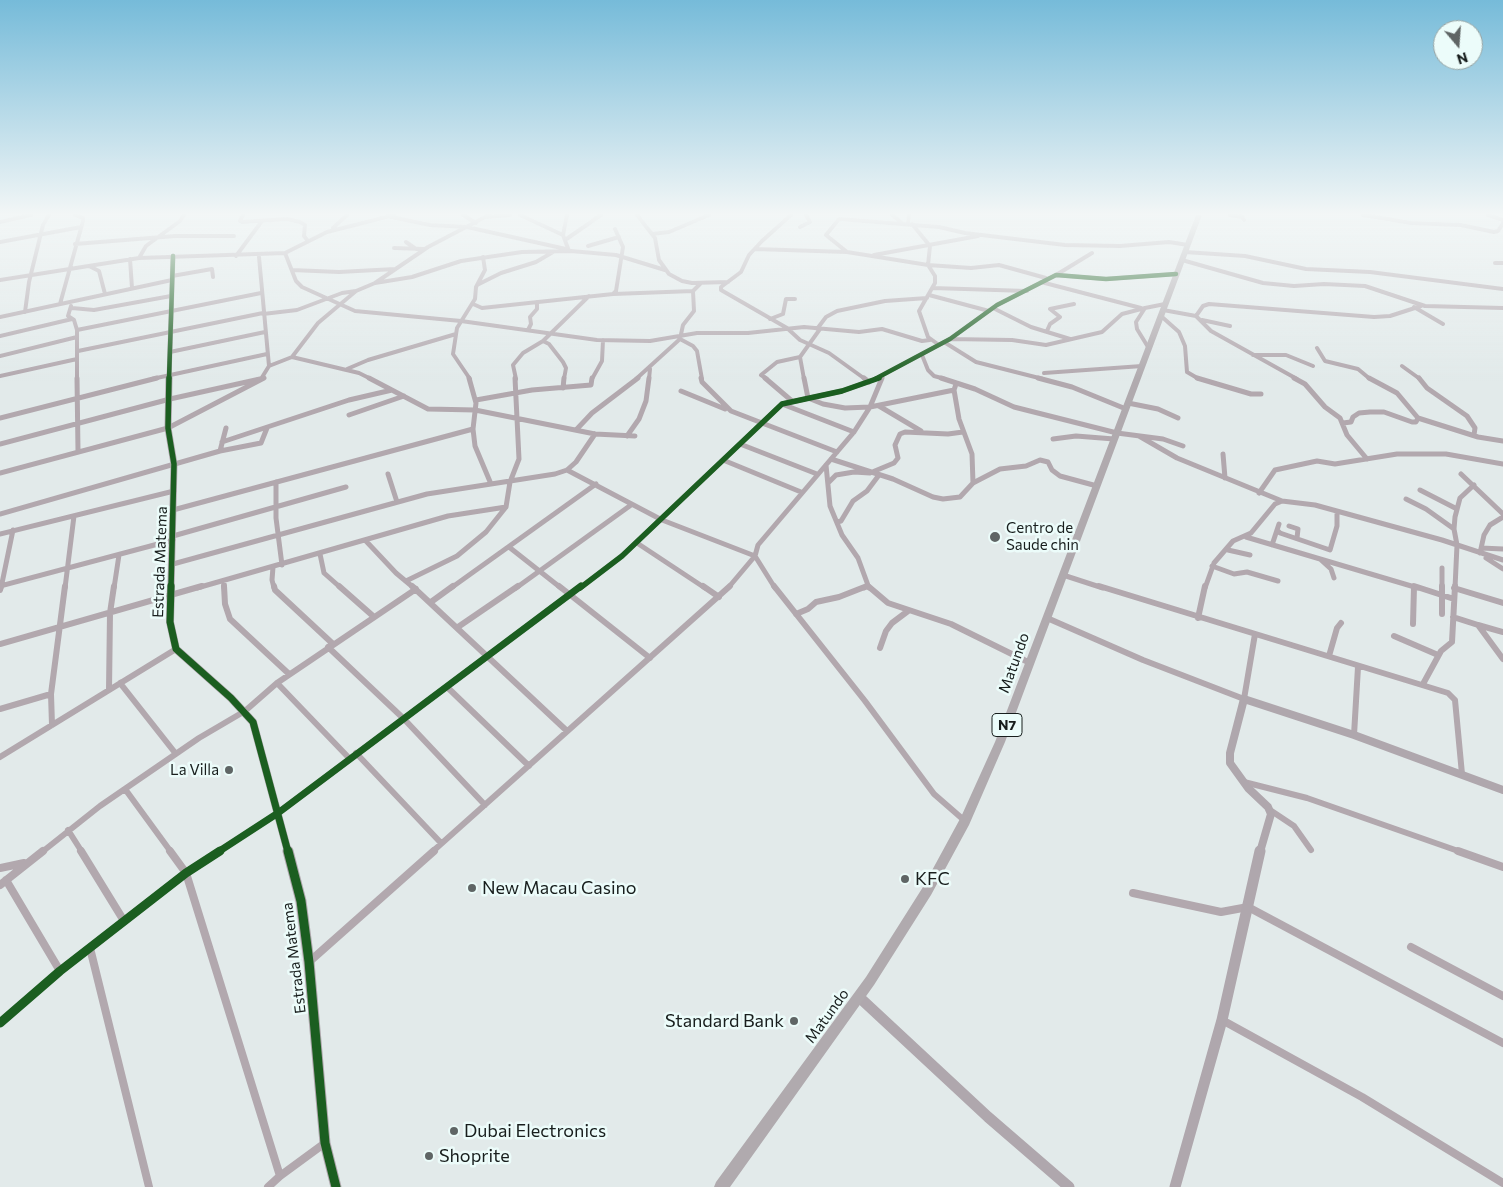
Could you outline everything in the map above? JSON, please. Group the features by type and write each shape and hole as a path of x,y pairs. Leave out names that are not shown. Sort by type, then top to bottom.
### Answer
{"main road":[{"name":"Matundo","path":"721,1187 859,997 927,891 965,821 1000,742 1177,270"}],"street":[{"path":"25,312 32,270"},
{"path":"0,280 51,270"},
{"path":"60,304 68,270"},
{"path":"99,270 105,294"},
{"path":"131,270 132,288"},
{"name":"Estrada Matema","path":"172,270 168,428 174,464 173,564 170,622 176,649 245,711 253,722 301,901 309,962 325,1143 336,1187"},
{"path":"0,317 206,270"},
{"path":"212,270 213,277"},
{"path":"0,473 168,428 264,378 269,366 260,270"},
{"path":"292,270 296,281 302,287 355,311 461,321 548,334 603,340 650,341 680,338 702,333 748,333 787,328 858,332 882,329 922,341 930,340 939,345"},
{"path":"301,270 339,272 359,270"},
{"path":"78,351 263,313 297,310 326,299 356,291 375,283 393,270"},
{"path":"375,283 412,277 432,270"},
{"path":"485,270 478,284 473,304 461,321 456,334 453,354 467,373 476,400 473,428 475,446 491,484"},
{"path":"478,284 510,270"},
{"path":"613,294 616,291 620,270"},
{"path":"666,270 682,281 701,283 728,282"},
{"path":"741,270 721,287 723,292 787,328 800,340 829,353 869,382"},
{"path":"930,340 920,311 933,288 935,276 931,270"},
{"path":"1016,270 1046,278"},
{"path":"0,1022 60,971 186,873 278,812 489,656 637,543 760,423 782,404 882,378 950,339 991,310 1027,291 1046,278 1064,270"},
{"path":"1225,270 1241,278 1284,286 1324,284 1370,287 1425,306"},
{"path":"1344,270 1503,289"},
{"path":"1056,275 1106,279 1138,275 1176,274"},
{"path":"1041,282 1143,308 1196,316 1214,332 1251,356 1305,384 1323,405 1343,423 1346,435 1367,459"},
{"path":"473,304 482,308 572,300 613,294 693,291 701,283"},
{"path":"933,288 1014,289 1027,291"},
{"path":"269,366 292,357 318,323 356,291"},
{"path":"576,430 592,414 650,369 680,338 683,325 694,312 693,291"},
{"path":"77,330 261,293"},
{"path":"72,308 94,310 171,296"},
{"path":"406,581 457,556 486,532 506,507 510,482 519,459 515,361 543,341 548,334 589,296"},
{"path":"792,401 780,389 761,376 777,362 800,357 826,317 837,311 881,302 928,296 991,310 1031,327 1071,340"},
{"path":"770,319 783,314 786,298 795,298"},
{"path":"70,302 72,308 68,316 74,320 77,330 78,451"},
{"path":"528,330 531,324 530,317 537,308 536,302"},
{"path":"1046,331 1050,324 1060,317 1051,312 1050,309 1074,304"},
{"path":"1196,316 1203,306 1209,304 1282,308 1374,317 1390,316 1414,307 1425,306 1503,308"},
{"path":"1414,307 1443,324"},
{"path":"950,339 1012,340 1041,345 1102,332 1122,314 1143,308"},
{"path":"1143,308 1136,325 1148,347"},
{"path":"1163,310 1179,332 1185,346 1187,372 1198,379 1233,390 1251,394 1262,394"},
{"path":"0,336 72,319"},
{"path":"1202,320 1219,322 1230,326"},
{"path":"170,352 265,332"},
{"path":"347,369 368,360 456,334"},
{"path":"0,356 77,337"},
{"path":"680,338 698,351 702,382 731,411"},
{"path":"476,400 592,384 593,374 602,361 603,340"},
{"path":"543,341 549,344 566,368 562,388"},
{"path":"944,342 976,362 1072,387 1127,406 1158,409 1178,418"},
{"path":"1317,348 1325,361 1358,369 1371,380 1397,393 1418,418 1474,435 1503,441"},
{"path":"0,418 170,375 267,354"},
{"path":"922,355 928,370 934,376 955,387"},
{"path":"1251,356 1286,355 1313,366"},
{"path":"292,357 347,369 370,377 428,409 475,410 595,434 635,436"},
{"path":"800,357 808,398"},
{"path":"0,376 77,359"},
{"path":"1044,373 1142,366"},
{"path":"1402,366 1417,375 1427,388 1467,416 1475,428 1474,435"},
{"path":"626,436 639,419 646,400 650,369"},
{"path":"0,444 170,399 264,378"},
{"path":"309,962 441,842 737,580 755,556 758,545 801,492 854,432 870,407 882,378"},
{"path":"808,398 823,404 845,408 870,407 955,387 975,389 1014,407 1116,436"},
{"path":"955,387 964,432 972,454 973,483"},
{"path":"222,442 341,402 392,390"},
{"path":"681,391 837,452"},
{"path":"349,415 404,396"},
{"path":"782,404 854,432"},
{"path":"879,406 921,430"},
{"path":"1343,423 1350,422 1359,413 1370,412 1384,412 1412,422 1416,422 1418,418"},
{"path":"220,451 226,428"},
{"path":"0,514 220,451 261,443 267,428"},
{"path":"173,510 473,428"},
{"path":"829,482 832,478 841,474 870,473 897,460 894,449 900,434 921,430 948,434 964,432"},
{"path":"173,564 426,494 510,482 566,470 579,458 595,434"},
{"path":"1052,439 1076,436 1139,436 1163,439 1183,446"},
{"path":"1139,436 1177,458 1282,501 1304,502 1481,551 1503,560"},
{"path":"740,444 817,474"},
{"path":"1259,493 1272,472 1286,466 1317,461 1340,464 1402,453 1446,454 1503,464"},
{"path":"1223,454 1224,478"},
{"path":"831,459 904,484 924,494 943,499 960,497 973,483 992,471 1026,466 1040,460 1048,462 1052,470 1060,476 1097,486"},
{"path":"723,460 801,492"},
{"path":"826,465 830,506 842,535 858,558 868,586 873,592 888,603 951,624 1030,663"},
{"path":"566,470 662,520 755,556 765,575 934,794 965,821"},
{"path":"388,474 397,502"},
{"path":"1461,474 1503,516 1490,525 1484,535 1481,551"},
{"path":"838,522 841,521 853,501 867,491 879,475"},
{"path":"276,482 278,535 282,564"},
{"path":"431,602 596,484"},
{"path":"1423,684 1438,655 1452,642 1457,545 1454,529 1456,509 1461,496 1474,485"},
{"path":"14,530 0,587 346,487"},
{"path":"1420,490 1456,509"},
{"path":"0,534 174,491"},
{"path":"1406,499 1426,509 1454,529"},
{"path":"1198,618 1208,575 1212,566 1228,550 1233,540 1246,537 1276,504 1282,501"},
{"path":"458,627 541,571 631,505"},
{"path":"0,644 224,582 448,516 506,507"},
{"path":"1272,545 1278,527 1297,538 1330,550 1337,526 1337,511"},
{"path":"52,725 51,694 74,516"},
{"path":"1289,526 1298,529 1297,538"},
{"path":"1246,537 1454,599"},
{"path":"364,540 567,731"},
{"path":"637,543 719,597"},
{"path":"509,547 650,658"},
{"path":"1481,551 1503,549"},
{"path":"1228,550 1250,555"},
{"path":"1481,551 1503,569"},
{"path":"109,690 110,613 119,554"},
{"path":"320,554 324,574 374,616"},
{"path":"1318,558 1331,569 1334,578"},
{"path":"1212,566 1234,574 1247,572 1278,581"},
{"path":"273,567 272,580 275,590 404,719 485,804"},
{"path":"1442,568 1442,614"},
{"path":"1063,575 1198,618 1448,693 1454,698 1462,774"},
{"path":"224,582 225,604 230,618 289,674"},
{"path":"796,614 808,609 816,602 839,597 868,586"},
{"path":"1413,624 1414,587"},
{"path":"1454,588 1503,603"},
{"path":"60,971 3,883 26,862 125,789 176,754 245,711 276,683 416,589"},
{"path":"880,648 886,631 898,618 908,611"},
{"path":"1453,617 1503,632"},
{"path":"1046,618 1143,660 1244,699 1354,735 1503,790"},
{"path":"1329,656 1335,641 1337,628 1341,623"},
{"path":"1478,625 1503,659"},
{"path":"1255,634 1244,699 1230,759 1232,768 1270,810 1294,826 1311,850"},
{"path":"1394,636 1438,655"},
{"path":"0,757 176,649"},
{"path":"1354,735 1358,667"},
{"path":"120,683 176,754"},
{"path":"276,683 349,758"},
{"path":"447,687 529,766"},
{"path":"0,709 51,694"},
{"path":"356,754 441,842"},
{"path":"1243,782 1307,798 1503,867"},
{"path":"125,789 186,873 280,1176"},
{"path":"1175,1187 1222,1020 1270,810"},
{"path":"68,830 124,921"},
{"path":"0,868 26,862"},
{"path":"1133,893 1221,912 1248,907 1503,1043"},
{"path":"90,948 149,1187"},
{"path":"1411,948 1503,996"},
{"path":"859,997 988,1117 1070,1187"},
{"path":"1222,1020 1362,1097 1503,1183"},
{"path":"268,1187 325,1143"}],"cycle path":[{"path":"173,270 168,428 174,464 170,622 172,636 176,649 231,698 253,722 301,901 309,962 325,1143 336,1187"},
{"path":"0,1023 60,971 186,873 278,813 622,556 782,404 842,391 882,377 950,339 997,305 1056,275 1106,279 1138,275 1176,274"}],"place":[{"name":"Centro de Saude chin","path":"995,537"},
{"name":"La Villa","path":"229,770"},
{"name":"KFC","path":"905,879"},
{"name":"New Macau Casino","path":"472,888"},
{"name":"Standard Bank","path":"794,1021"},
{"name":"Dubai Electronics","path":"454,1131"},
{"name":"Shoprite","path":"429,1156"}]}
